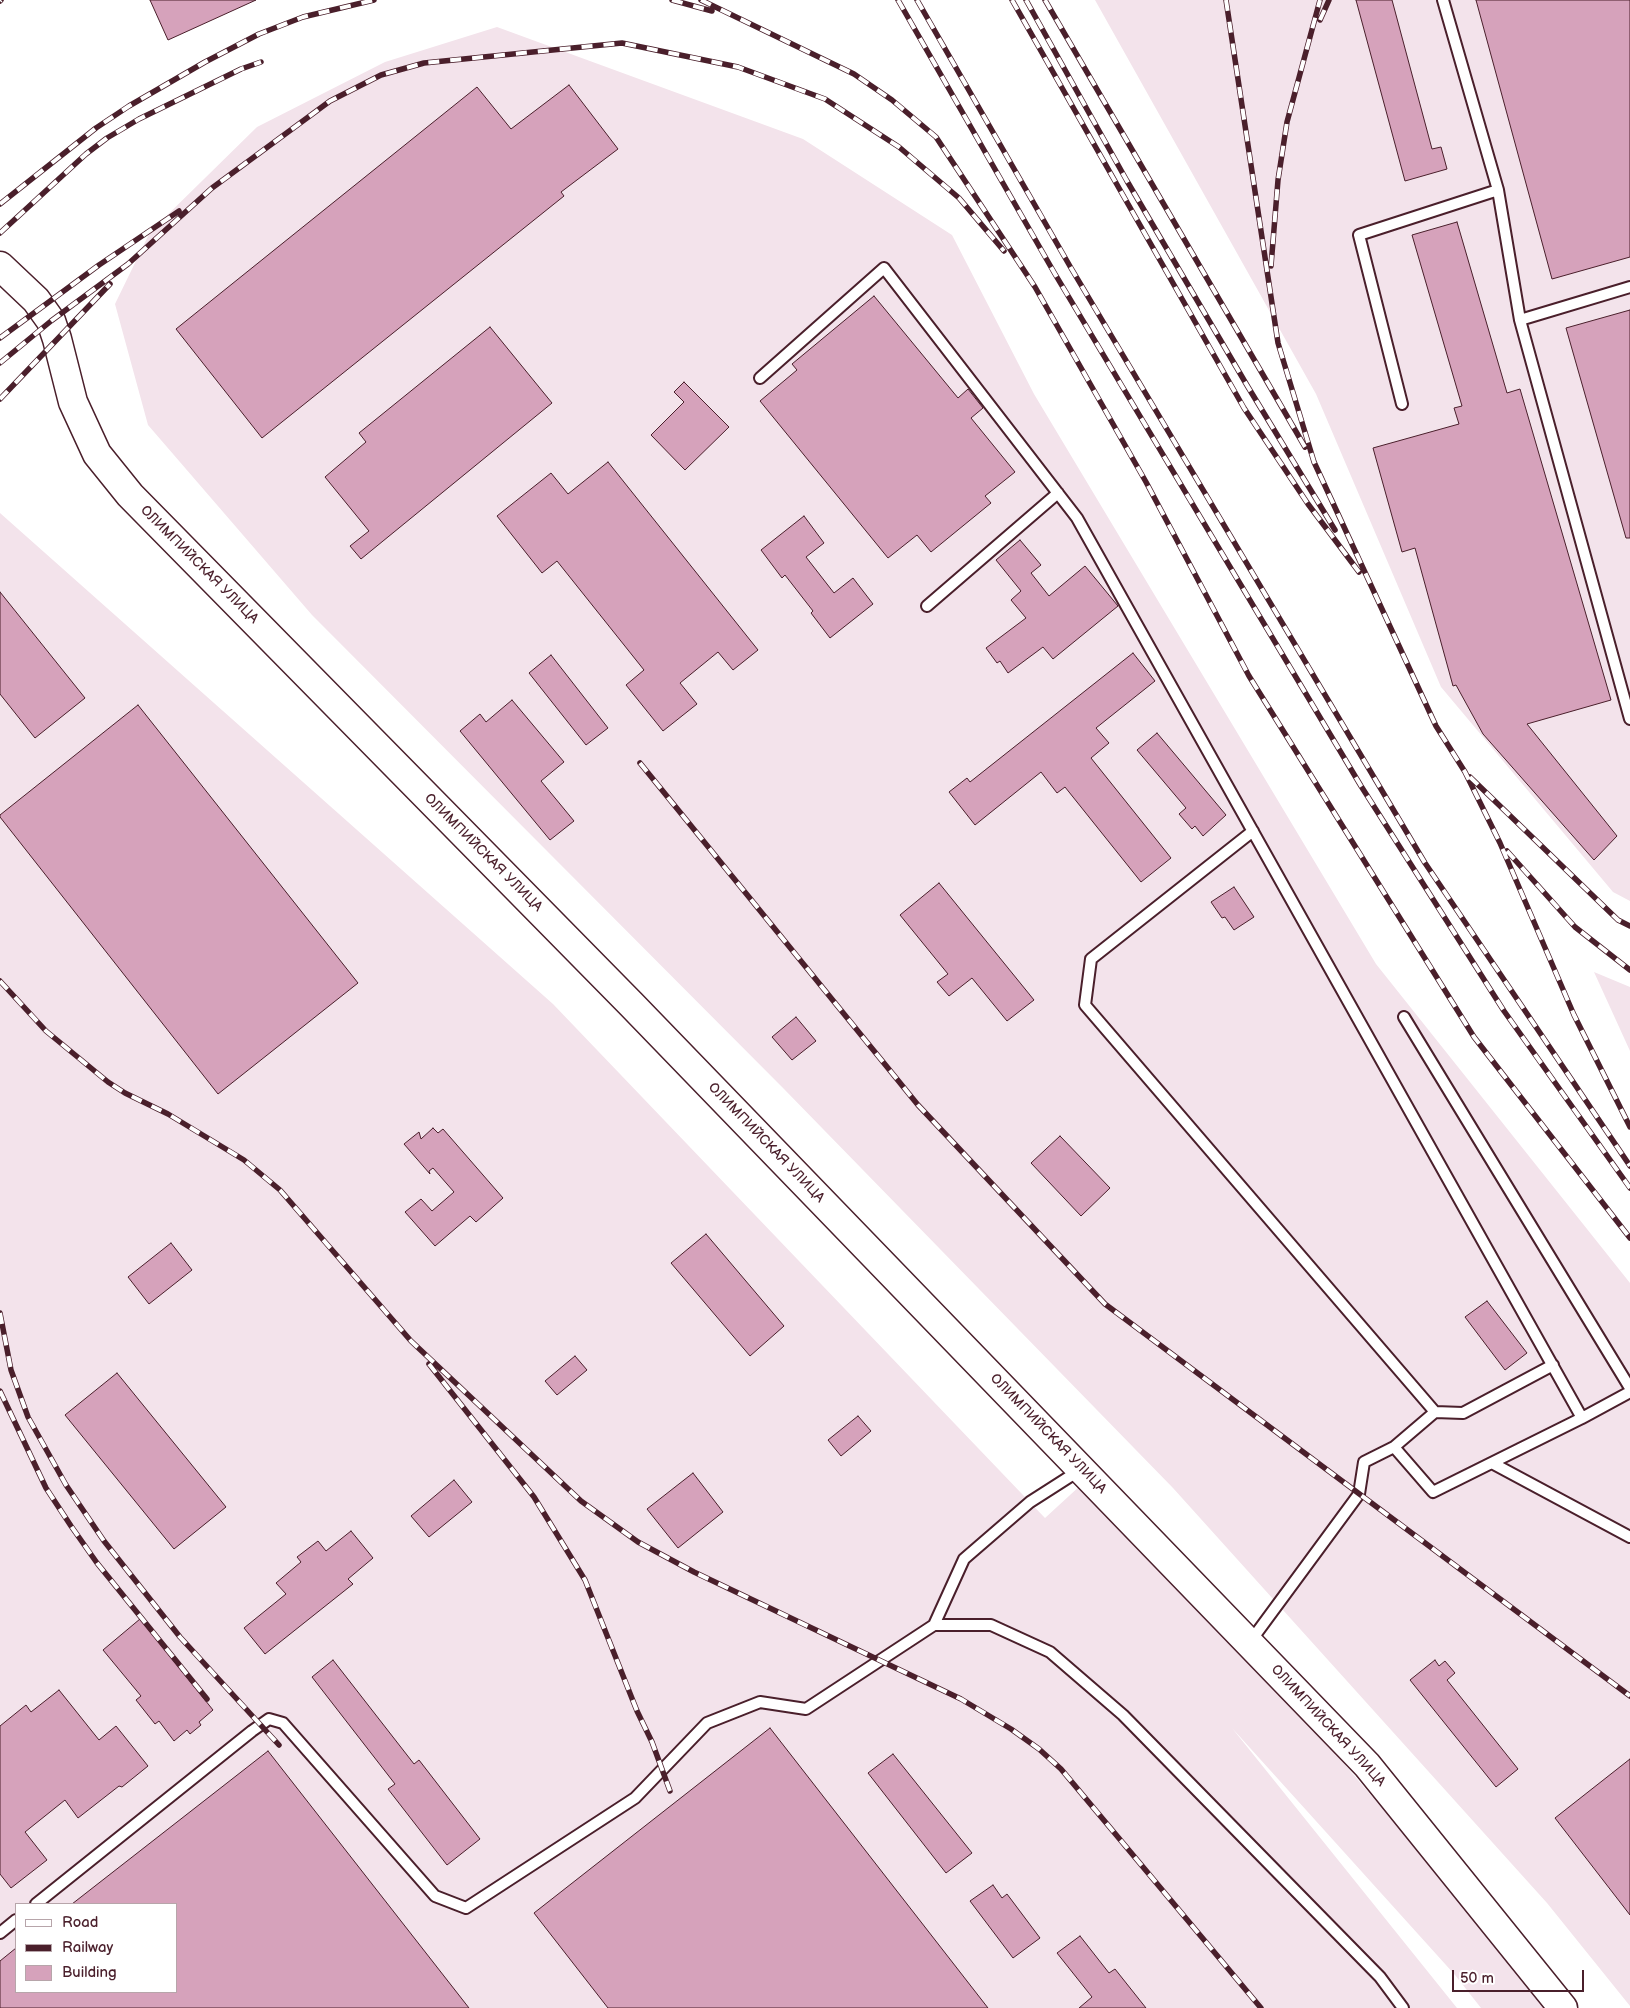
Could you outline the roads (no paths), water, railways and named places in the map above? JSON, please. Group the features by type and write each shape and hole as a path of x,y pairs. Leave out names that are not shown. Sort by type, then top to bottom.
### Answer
{"street":[{"name":"ОЛИМПИЙСКАЯ УЛИЦА","path":"0,266 36,300 51,321 72,402 97,454 130,495 631,1004 1367,1765 1563,2008"}],"lane":[{"path":"1443,0 1498,190 1520,320 1630,720"},
{"path":"1402,404 1359,235 1498,190"},
{"path":"760,378 884,268 1077,518 1582,1418"},
{"path":"1520,320 1630,287"},
{"path":"927,606 1058,493"},
{"path":"1253,831 1091,959 1085,1005 1434,1412"},
{"path":"1394,1447 1433,1492 1582,1418 1630,1390 1404,1017"},
{"path":"1250,1643 1359,1494 1364,1462 1394,1447 1434,1412 1462,1413 1553,1365"},
{"path":"1492,1463 1630,1536"},
{"path":"37,1903 269,1719 283,1723 435,1896 466,1908 635,1798 707,1723 760,1702 806,1709 934,1625 964,1559 1030,1502 1082,1469"},
{"path":"934,1625 990,1625 1050,1652 1123,1715 1380,1977 1403,2008"},
{"path":"0,1933 15,1921"}],"railway":[{"path":"0,204 96,128 129,106 205,62 259,34 303,17 374,0"},
{"path":"672,0 712,11"},
{"path":"701,0 854,74 892,100 936,137 1035,287 1146,482 1249,676 1474,1037 1630,1238"},
{"path":"898,0 1055,274 1361,786 1504,1011 1630,1188"},
{"path":"917,0 1071,268 1425,863 1630,1166"},
{"path":"1012,0 1244,408 1308,504 1359,572"},
{"path":"1026,0 1127,181 1248,387 1335,530"},
{"path":"1045,0 1305,447"},
{"path":"1226,0 1278,343 1314,462 1436,726 1465,772 1500,843 1574,1015 1630,1127"},
{"path":"1271,266 1278,180 1287,122 1320,0"},
{"path":"1320,20 1329,0"},
{"path":"0,363 51,321 128,264 212,188 330,101 381,75 424,63 622,43 738,67 825,99 899,147 959,198 1004,251"},
{"path":"0,233 86,154 107,138 139,119 241,69 261,62"},
{"path":"0,338 99,265 179,211"},
{"path":"0,399 110,284"},
{"path":"640,763 918,1105 1105,1304 1630,1696"},
{"path":"1470,777 1618,920 1630,926"},
{"path":"1507,851 1575,927 1630,970"},
{"path":"0,981 46,1031 108,1082 125,1093 168,1114 244,1160 280,1190 411,1341 581,1501 638,1542 694,1572 961,1699 1011,1729 1039,1749 1061,1769 1261,2008"},
{"path":"0,1313 11,1370 28,1417 66,1485 104,1541 180,1637 279,1745"},
{"path":"429,1364 534,1497 585,1580 637,1711 652,1742 670,1791"},
{"path":"0,1391 46,1488 71,1526 97,1563 207,1699"}]}
